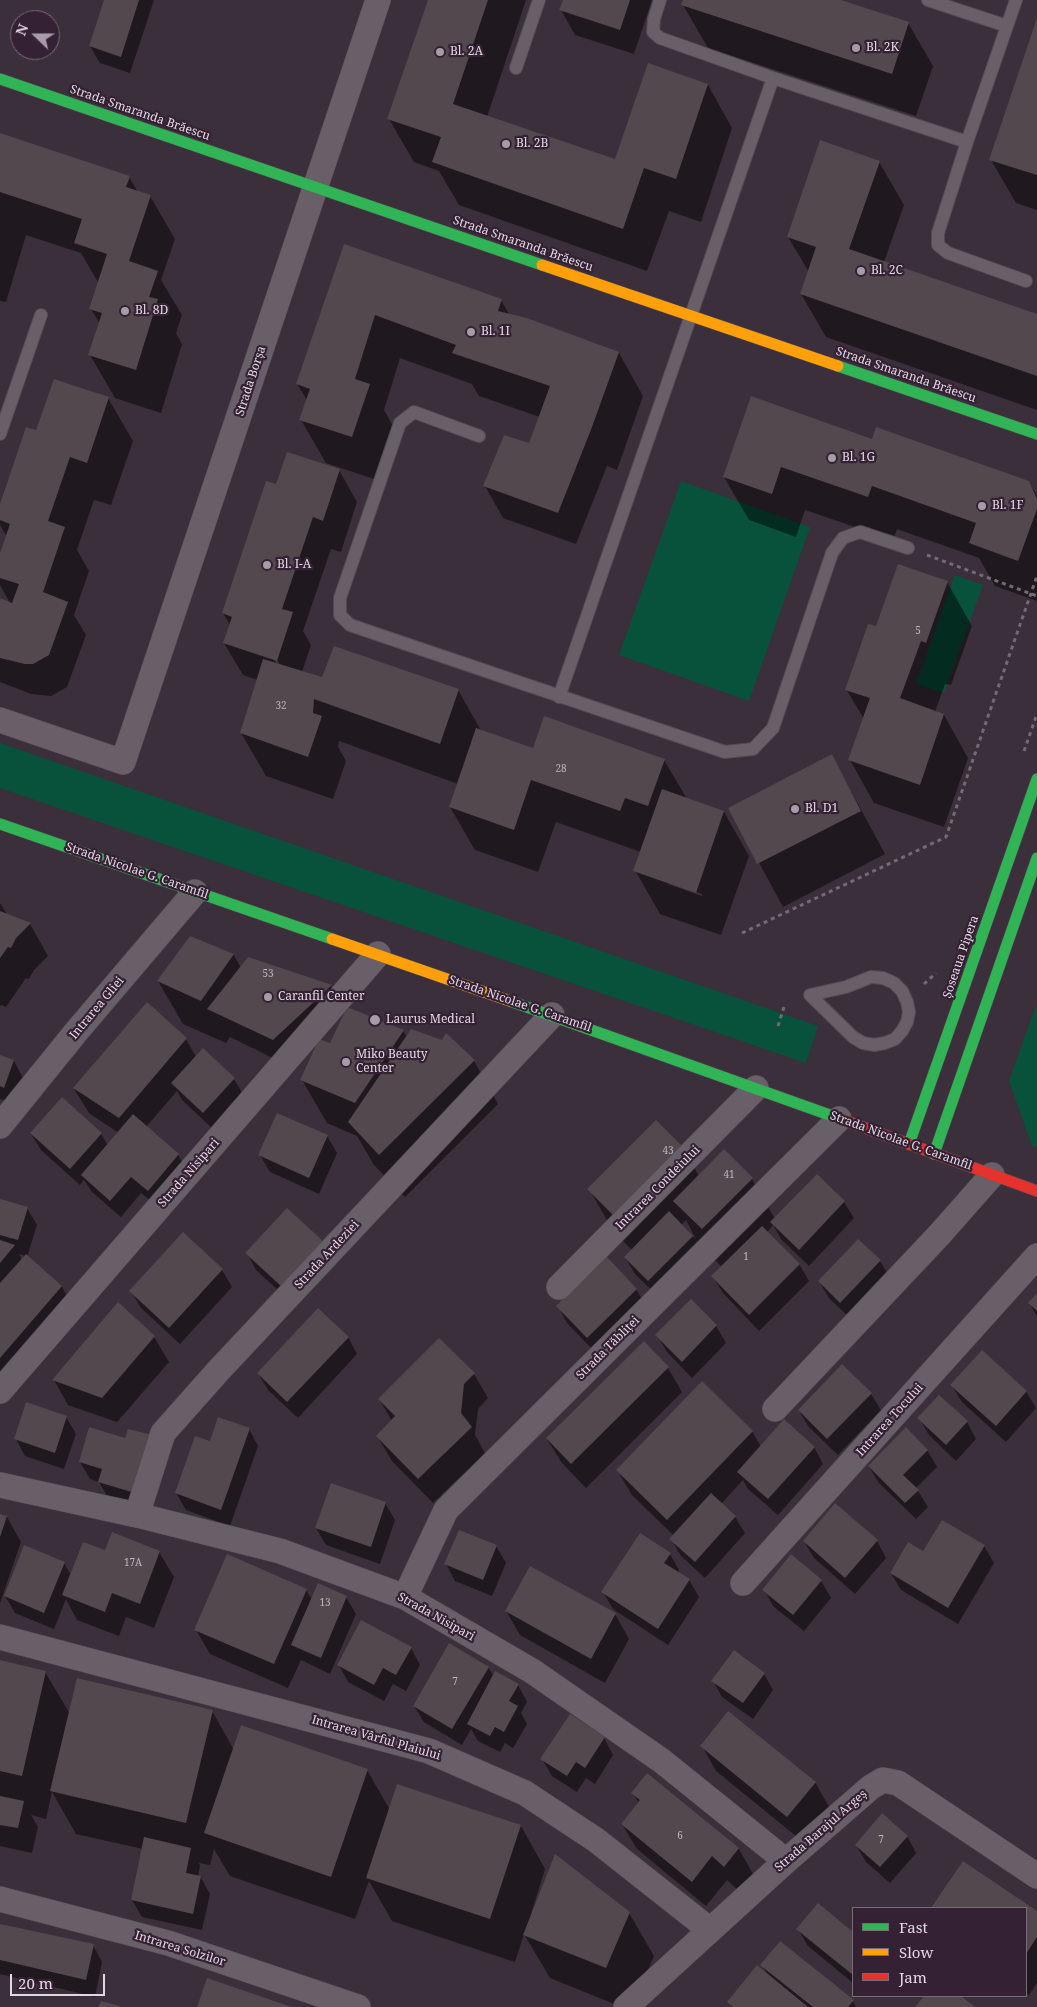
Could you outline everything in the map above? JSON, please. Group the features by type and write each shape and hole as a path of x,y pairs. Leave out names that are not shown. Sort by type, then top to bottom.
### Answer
{"main road":[{"name":"Strada Smaranda Brăescu","path":"0,80 1037,434"},
{"name":"Șoseaua Pipera","path":"909,1144 1037,779"},
{"name":"Strada Nicolae G. Caramfil","path":"0,824 552,1015 1037,1191"},
{"path":"934,1154 1037,858"}],"street":[{"name":"Strada Borșa","path":"0,720 123,762 378,0"},
{"name":"Intrarea Gliei","path":"0,1126 76,1032 195,892"},
{"name":"Strada Nisipari","path":"0,1391 378,954"},
{"name":"Strada Ardeziei","path":"137,1515 163,1433 219,1370 552,1015"},
{"name":"Intrarea Condeiului","path":"559,1287 756,1088"},
{"name":"Strada Tăbliței","path":"405,1597 446,1510 839,1119"},
{"path":"776,1409 940,1234 992,1175"},
{"name":"Intrarea Tocului","path":"743,1583 1037,1256"},
{"name":"Strada Nisipari","path":"0,1485 137,1515 280,1551 405,1597 532,1671 646,1750 786,1861"},
{"name":"Intrarea Vârful Plaiului","path":"0,1637 429,1751 525,1793 596,1840 710,1930"},
{"name":"Strada Barajul Argeș","path":"626,2007 786,1861 871,1787 883,1780 898,1783 1037,1876"},
{"name":"Intrarea Solzilor","path":"0,1899 168,1943 358,2007"}],"lane":[{"path":"516,68 539,0"},
{"path":"660,0 654,19 654,32 660,38 772,78 967,142"},
{"path":"928,0 1007,26"},
{"path":"1016,0 938,233 938,245 948,253 1026,281"},
{"path":"559,697 772,78"},
{"path":"0,434 41,315"},
{"path":"480,436 414,412 400,423 340,598 340,615 350,625 725,752 753,749 773,728 832,552 843,538 860,532 908,548"},
{"path":"871,977 883,978 894,983 902,991 909,1012 907,1022 902,1031 890,1041 874,1045 863,1043 843,1028 810,995 846,987 871,977"}],"path":[{"path":"908,548 1037,596"},
{"path":"742,933 946,837 1037,576"},
{"path":"778,1026 784,1007"}],"green space":[{"path":"681,481 810,527 749,701 619,655"},
{"path":"955,575 983,585 944,693 916,684"},
{"path":"0,743 818,1026 806,1063 0,788"},
{"path":"1037,1003 1037,1147 1032,1146 1009,1081"}],"building":[{"path":"104,0 139,0 121,57 89,46"},
{"name":"Bl. 2B","path":"428,0 488,0 453,104 615,159 648,63 708,84 676,179 644,168 623,229 432,162 441,137 387,119"},
{"path":"563,0 630,0 620,30 559,10"},
{"name":"Bl. 2K","path":"683,0 841,0 909,22 892,74 681,5"},
{"path":"1037,18 1037,175 989,160"},
{"path":"0,133 130,176 126,187 151,195 129,261 158,271 149,297 158,299 136,370 88,355 102,313 89,309 107,254 74,243 82,219 0,192"},
{"name":"Bl. 2C","path":"820,140 880,161 849,249 1037,314 1037,376 800,294 816,247 787,237"},
{"path":"344,244 502,299 498,311 527,318 619,352 558,513 483,486 504,435 529,443 550,386 452,353 456,345 375,315 355,379 370,384 352,437 299,420 310,389 296,384"},
{"path":"54,379 109,397 87,463 70,457 48,521 65,527 43,592 68,602 49,655 33,664 25,664 0,658 0,598 12,603 19,584 0,578 0,553 10,524 0,520 0,504 26,427 36,430"},
{"name":"Bl. 1G","path":"751,396 872,439 876,427 1029,481 1037,499 1037,509 1018,561 969,543 976,523 872,486 868,497 781,467 772,494 723,477"},
{"name":"Bl. I-A","path":"287,452 340,469 323,521 313,517 282,609 293,612 277,661 223,643 232,617 222,613 266,481 276,484"},
{"path":"898,564 948,581 926,643 921,641 900,698 944,714 920,785 848,760 870,698 845,690 868,624 876,626"},
{"path":"334,646 459,689 440,744 314,699 313,713 322,716 308,757 240,733 263,659 322,677"},
{"path":"544,716 665,759 648,806 625,798 620,811 531,780 514,830 449,807 476,728 533,748"},
{"name":"Bl. D1","path":"832,754 861,811 757,864 728,808"},
{"path":"662,789 724,811 696,893 633,871"},
{"path":"0,911 31,923 16,938 11,948 8,947 0,958"},
{"path":"190,936 234,954 201,1001 157,981"},
{"name":"Caranfil Center","path":"248,957 332,985 273,1040 207,1009"},
{"path":"147,1002 187,1038 119,1118 73,1088"},
{"name":"Miko Beauty Center","path":"347,1007 404,1030 355,1103 300,1080 319,1039 330,1043"},
{"path":"411,1029 442,1040 446,1033 475,1060 379,1155 348,1122"},
{"path":"203,1048 235,1078 203,1113 171,1083"},
{"path":"0,1055 14,1060 4,1088 0,1086"},
{"path":"62,1097 102,1133 70,1169 30,1133"},
{"path":"277,1113 328,1135 309,1178 258,1155"},
{"path":"133,1114 179,1154 148,1191 131,1177 110,1201 81,1175"},
{"path":"656,1120 687,1151 618,1220 587,1189"},
{"path":"724,1149 753,1178 702,1229 673,1201"},
{"path":"817,1174 845,1201 799,1250 770,1222"},
{"path":"0,1199 28,1207 18,1240 0,1235"},
{"path":"287,1208 323,1241 281,1286 245,1253"},
{"path":"669,1211 693,1236 648,1281 624,1257"},
{"path":"762,1226 800,1264 749,1315 711,1276"},
{"path":"183,1232 223,1269 169,1328 129,1291"},
{"path":"858,1239 881,1260 840,1303 818,1281"},
{"path":"0,1240 15,1245 0,1263"},
{"path":"26,1254 62,1286 0,1358 0,1283"},
{"path":"606,1256 637,1289 587,1338 556,1306"},
{"path":"1037,1293 1037,1311 1028,1303"},
{"path":"691,1299 717,1325 682,1362 655,1335"},
{"path":"118,1302 155,1336 102,1398 52,1380"},
{"path":"318,1308 349,1337 287,1402 257,1373"},
{"path":"439,1338 475,1373 464,1384 461,1413 472,1427 418,1479 376,1436 395,1416 378,1399"},
{"path":"644,1341 669,1367 571,1464 546,1438"},
{"path":"982,1350 1027,1391 996,1426 950,1385"},
{"path":"842,1364 872,1393 827,1439 798,1410"},
{"path":"702,1381 753,1431 667,1520 616,1470"},
{"path":"939,1395 968,1421 946,1445 917,1418"},
{"path":"26,1402 67,1416 55,1453 14,1439"},
{"path":"218,1417 250,1428 221,1510 175,1493 195,1436 210,1441"},
{"path":"784,1419 815,1447 768,1499 737,1472"},
{"path":"89,1427 125,1438 128,1429 152,1435 135,1493 98,1482 102,1469 79,1462"},
{"path":"906,1427 928,1450 903,1475 919,1490 905,1503 868,1466"},
{"path":"331,1483 386,1502 371,1547 315,1528"},
{"path":"711,1493 736,1516 695,1562 669,1539"},
{"path":"835,1503 878,1540 845,1578 803,1541"},
{"path":"0,1514 7,1516 0,1537"},
{"path":"942,1520 985,1545 948,1608 890,1573 908,1542 923,1551"},
{"path":"459,1530 497,1545 483,1580 444,1564"},
{"path":"112,1532 160,1551 140,1604 112,1593 105,1612 62,1595 83,1542 105,1550"},
{"path":"640,1533 671,1553 664,1563 690,1579 658,1629 601,1592"},
{"path":"24,1545 65,1562 44,1613 4,1596"},
{"path":"227,1554 307,1589 274,1664 194,1630"},
{"path":"791,1554 822,1580 793,1615 762,1590"},
{"path":"530,1566 616,1613 591,1659 505,1611"},
{"path":"318,1583 347,1596 321,1658 291,1645"},
{"path":"361,1620 412,1647 396,1675 383,1668 374,1685 337,1665"},
{"path":"449,1643 489,1667 452,1729 413,1706"},
{"path":"734,1650 765,1673 743,1703 711,1681"},
{"path":"0,1660 46,1671 22,1776 0,1771"},
{"path":"495,1671 519,1684 509,1701 518,1706 504,1732 495,1727 490,1736 467,1724"},
{"path":"77,1678 213,1710 186,1823 50,1791"},
{"path":"728,1711 816,1782 787,1817 700,1746"},
{"path":"570,1714 605,1737 585,1768 576,1762 567,1776 540,1759"},
{"path":"241,1725 368,1769 331,1877 204,1833"},
{"path":"647,1773 739,1848 724,1867 712,1856 692,1882 621,1824 640,1800 631,1793"},
{"path":"397,1784 521,1825 490,1919 366,1878"},
{"path":"0,1796 24,1801 18,1828 0,1825"},
{"path":"882,1813 908,1836 880,1867 855,1845"},
{"path":"144,1837 191,1848 186,1873 201,1876 193,1914 131,1900"},
{"path":"555,1854 630,1912 606,1968 523,1935"},
{"path":"963,1861 1037,1911 1037,1937 1027,1952 1027,1907 932,1907"},
{"path":"818,1903 852,1931 852,1974 796,1929"},
{"path":"0,1924 94,1944 86,1980 0,1960"},
{"path":"780,1941 854,2000 848,2007 813,2007 760,1965"},
{"path":"757,1965 808,2007 733,2007 727,2002"},
{"path":"207,1978 292,2007 197,2007"},
{"path":"923,1997 962,1997 975,2007 915,2007"},
{"path":"101,2001 120,2006 120,2007 98,2007"}],"traffic: fast":[{"path":"0,79 542,265"},
{"path":"838,366 1037,434"},
{"path":"909,1144 1037,779"},
{"path":"0,824 332,939"},
{"path":"934,1154 1037,858"},
{"path":"510,1001 838,1118"}],"traffic: slow":[{"path":"542,265 838,366"},
{"path":"332,939 510,1001"}],"traffic: jam":[{"path":"838,1118 1037,1191"}],"place":[{"name":"Bl. 2K","path":"856,48"},
{"name":"Bl. 2A","path":"440,52"},
{"name":"Bl. 2B","path":"506,144"},
{"name":"Bl. 2C","path":"861,271"},
{"name":"Bl. 8D","path":"125,311"},
{"name":"Bl. 1I","path":"471,332"},
{"name":"Bl. 1G","path":"832,458"},
{"name":"Bl. 1F","path":"982,506"},
{"name":"Bl. I-A","path":"267,565"},
{"name":"Bl. D1","path":"795,809"},
{"name":"Caranfil Center","path":"268,997"},
{"name":"Laurus Medical","path":"375,1020"},
{"name":"Miko Beauty Center","path":"346,1062"}]}
